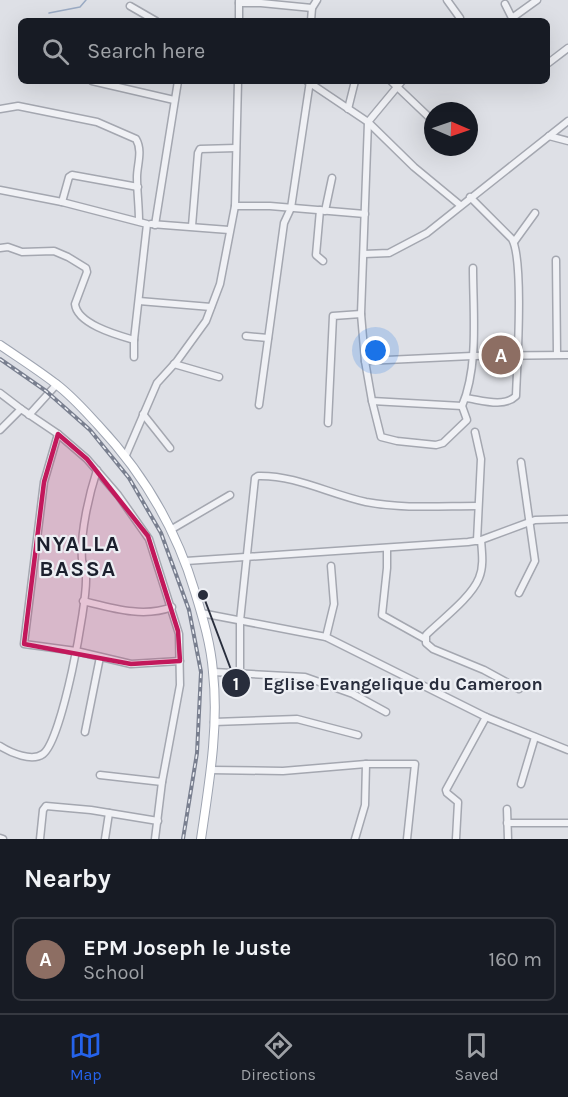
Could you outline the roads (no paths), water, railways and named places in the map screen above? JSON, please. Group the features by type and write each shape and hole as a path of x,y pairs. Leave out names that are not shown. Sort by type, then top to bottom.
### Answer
{"main road":[{"path":"0,345 57,384 126,455 151,491 186,561 201,613 213,672 214,722 211,770 201,839"}],"street":[{"path":"311,18 312,8 317,0"},
{"path":"447,0 460,18"},
{"path":"505,4 510,17 513,18 537,0"},
{"path":"239,18 239,2 312,8"},
{"path":"130,6 151,18"},
{"path":"550,62 568,48"},
{"path":"107,84 174,100"},
{"path":"155,225 177,84"},
{"path":"126,455 157,383 206,321 220,284 234,206 238,84"},
{"path":"259,405 284,223 291,208 309,84"},
{"path":"312,84 368,122 414,167 460,205"},
{"path":"348,109 354,84"},
{"path":"424,111 400,84 368,122 361,314 372,401 381,437 432,445 443,443 467,420 462,406 466,398 472,356 473,268"},
{"path":"0,109 18,106 97,122 136,139 140,148 137,176 139,221"},
{"path":"364,254 389,253 427,232 568,121"},
{"path":"549,136 568,141"},
{"path":"192,226 200,149 236,148"},
{"path":"62,202 69,177 72,175 138,188"},
{"path":"323,261 316,255 322,210 332,178"},
{"path":"0,190 62,202 147,224 230,230"},
{"path":"466,398 504,403 515,398 519,285 514,242 470,197"},
{"path":"234,206 365,214"},
{"path":"514,242 535,213"},
{"path":"134,357 147,224"},
{"path":"0,248 8,247 22,252 54,251 76,261 86,268 87,272 75,304 79,314 99,327 134,340"},
{"path":"556,260 556,354"},
{"path":"139,301 210,308"},
{"path":"328,423 333,316 361,314"},
{"path":"246,336 268,338"},
{"path":"366,361 472,356 568,355"},
{"path":"174,364 219,377"},
{"path":"29,415 57,384"},
{"path":"0,393 80,452 97,470 148,536 172,607 178,631 180,661 180,685 162,782 155,839"},
{"path":"372,401 462,406"},
{"path":"0,430 21,409"},
{"path":"143,414 170,448"},
{"path":"425,639 426,634 471,591 478,579 482,563 478,506 481,459 475,432"},
{"path":"58,434 44,482 23,642 27,646 76,651 131,664 180,661"},
{"path":"519,593 535,561 521,462"},
{"path":"0,747 34,758 48,750 53,742 76,651 86,578 82,559 87,501 97,470"},
{"path":"240,673 240,621 255,478 276,476 364,501 392,506 478,506"},
{"path":"172,529 230,495"},
{"path":"186,561 479,541 529,522 568,519"},
{"path":"387,548 382,615 425,639 433,649 484,670 519,689"},
{"path":"326,637 334,604 331,567"},
{"path":"83,601 114,609 152,613 172,607"},
{"path":"201,613 326,637 486,717 568,750"},
{"path":"85,732 100,657"},
{"path":"213,672 305,677 353,694 387,712"},
{"path":"456,839 458,802 446,791 486,717"},
{"path":"214,722 297,719 358,735"},
{"path":"521,784 534,737"},
{"path":"211,770 283,771 366,764 415,764 407,839"},
{"path":"355,839 365,801 366,764"},
{"path":"100,775 162,782"},
{"path":"40,839 43,810 46,806 158,821"},
{"path":"507,809 508,839"},
{"path":"105,839 109,813"},
{"path":"507,823 568,823"}],"waterway":[{"path":"49,13 80,7 86,0"}],"railway":[{"path":"0,359 46,391 90,430 129,478 161,533 189,610 201,672 197,753 183,839"}],"place":[{"name":"EPM Joseph le Juste","path":"501,355"},
{"name":"Eglise Evangelique du Cameroon","path":"203,595"}],"district":[{"name":"NYALLA BASSA","path":"78,556"}]}
